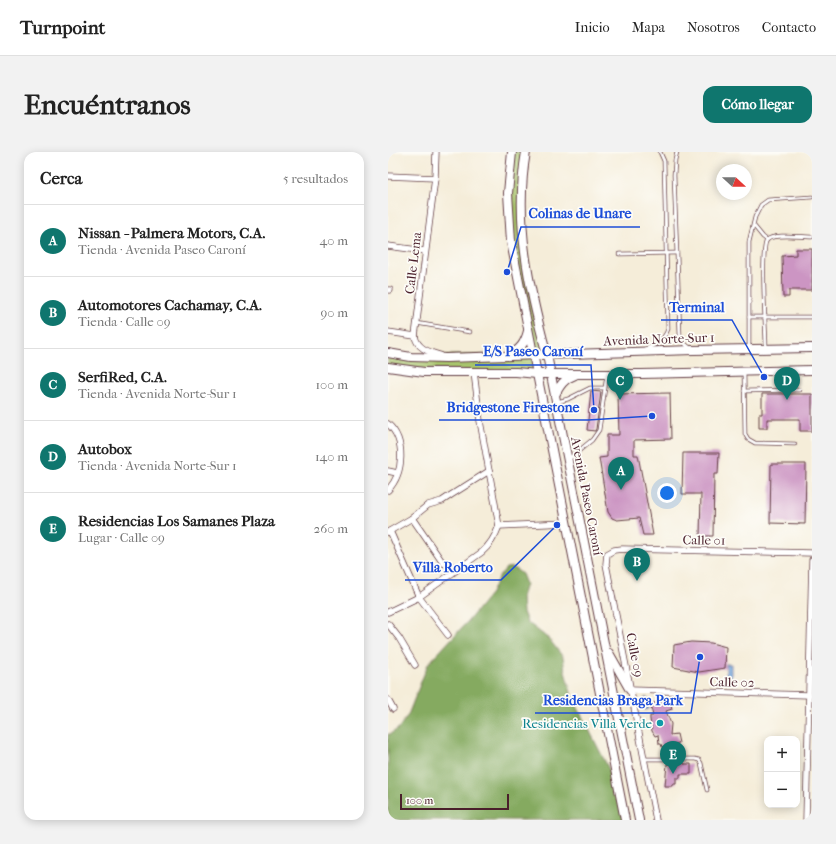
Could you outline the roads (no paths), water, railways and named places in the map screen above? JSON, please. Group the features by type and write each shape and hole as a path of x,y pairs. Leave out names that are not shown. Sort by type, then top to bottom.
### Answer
{"street":[{"name":"Calle Lema","path":"415,336 435,178 436,152"},
{"name":"Avenida Paseo Caroní","path":"512,152 508,193 510,242 625,820"},
{"name":"Avenida Paseo Caroní","path":"526,152 521,196 523,236 534,299 547,354 639,820"},
{"path":"388,176 435,178"},
{"path":"388,246 425,251"},
{"path":"507,356 516,352 522,346 528,328"},
{"path":"388,332 415,336 416,342 421,347 446,358"},
{"name":"Avenida Norte-Sur 1","path":"388,353 446,358 693,350 812,348"},
{"path":"388,367 424,372 516,372 537,374 812,370"},
{"path":"388,612 419,597 482,552 495,538 499,526 480,420 474,372"},
{"path":"516,372 532,378 540,388"},
{"path":"556,399 560,385 565,380 578,374"},
{"path":"388,424 395,432 400,447 401,456 395,481 388,490"},
{"path":"448,635 419,597 389,532 412,518 428,505 442,501 489,470"},
{"path":"388,471 397,474"},
{"path":"412,518 443,562 459,568"},
{"path":"499,526 567,523"},
{"name":"Calle 01","path":"606,564 607,554 614,550 622,549 812,553"},
{"path":"806,820 812,560"},
{"name":"Calle 09","path":"606,564 656,820"},
{"path":"388,624 395,631 415,665"},
{"path":"388,634 395,631"},
{"path":"604,645 630,690"},
{"name":"Calle 02","path":"630,690 809,695"},
{"path":"388,700 393,709"}],"lane":[{"path":"636,352 648,348 661,340 666,336 668,328 664,161 660,152"},
{"path":"677,152 674,175 680,335 684,343 693,350"},
{"path":"749,349 749,242 761,205 768,200 812,197"},
{"path":"754,226 767,240"},
{"path":"766,349 764,273 765,246 767,240 774,236 812,237"},
{"path":"619,254 677,253"},
{"path":"749,317 812,317"},
{"path":"416,323 470,332"},
{"path":"744,372 745,434 748,439 755,443 795,444"},
{"path":"568,460 592,440 599,430 607,374"},
{"path":"556,399 568,399 590,388 604,388"},
{"path":"744,391 800,390"},
{"path":"644,759 699,760 707,790"}],"water":[{"path":"726,664 731,664 731,678 728,677 728,679 724,679 724,675 726,675"},
{"path":"646,697 651,700 648,704 649,709 645,710 643,701"}],"place":[{"name":"Colinas de Unare","path":"507,272"},
{"name":"Terminal","path":"764,377"},
{"name":"SerfiRed, C.A.","path":"620,400"},
{"name":"Autobox","path":"787,400"},
{"name":"E/S Paseo Caroní","path":"594,410"},
{"name":"Bridgestone Firestone","path":"652,416"},
{"name":"Nissan - Palmera Motors, C.A.","path":"621,490"},
{"name":"Villa Roberto","path":"557,525"},
{"name":"Automotores Cachamay, C.A.","path":"637,581"},
{"name":"Residencias Braga Park","path":"700,657"},
{"name":"Residencias Villa Verde","path":"660,723"},
{"name":"Residencias Los Samanes Plaza","path":"673,774"}]}
